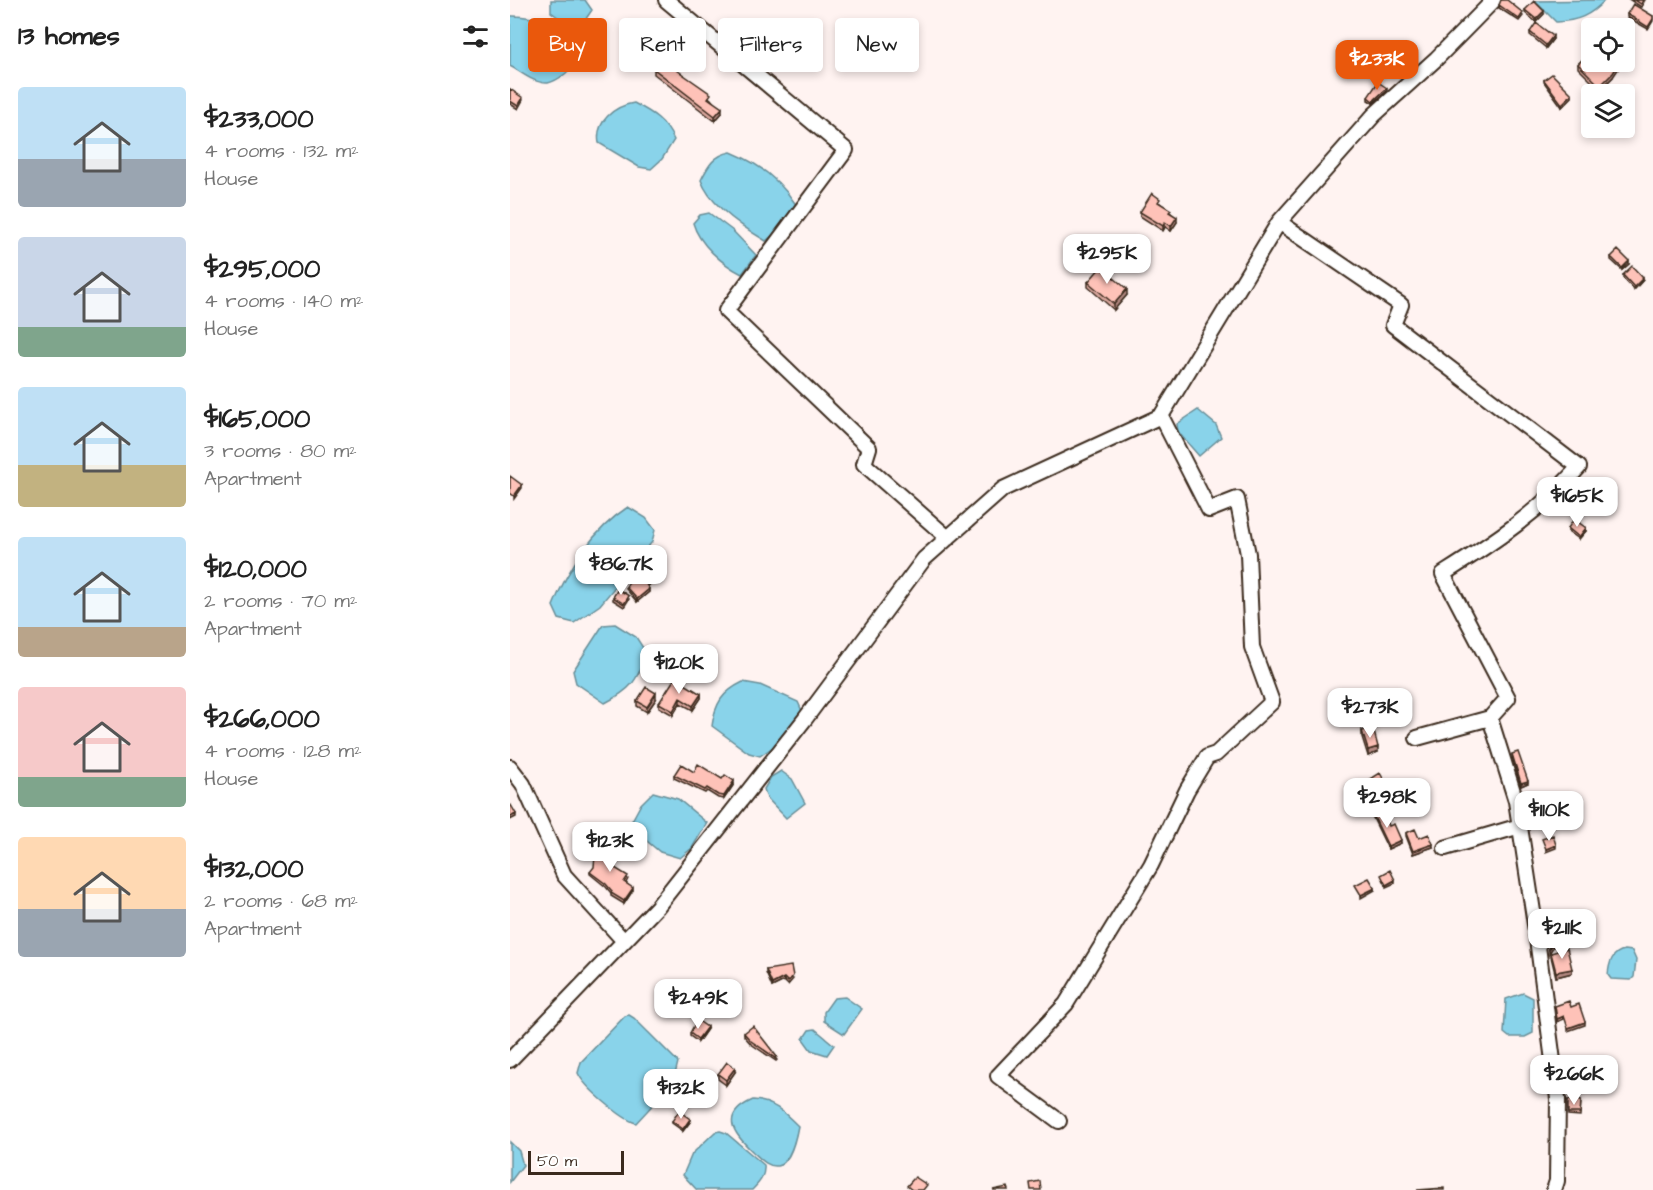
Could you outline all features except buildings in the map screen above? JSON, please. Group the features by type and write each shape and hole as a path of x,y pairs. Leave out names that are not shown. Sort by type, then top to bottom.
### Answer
{"street":[{"path":"666,0 846,150 726,310 869,448 864,464 948,538"},
{"path":"510,1060 657,907 798,729 924,559 1003,489 1161,416 1280,222 1374,115 1436,59 1494,0"},
{"path":"1280,222 1401,305 1393,325 1579,467 1556,493 1512,530 1443,574 1508,698 1490,718 1417,738"},
{"path":"1059,1121 998,1076 1066,1004 1151,865 1187,790 1207,758 1216,754 1272,702 1252,647 1248,554 1237,499 1209,510 1161,416"},
{"path":"1490,718 1516,801 1558,1099 1557,1180 1554,1190"},
{"path":"510,767 523,784 564,875 624,941"},
{"path":"1445,848 1520,826"}],"water":[{"path":"551,0 585,0 592,10 586,18 559,18 551,12"},
{"path":"1605,0 1583,17 1556,22 1535,1"},
{"path":"510,16 520,16 531,18 528,18 528,72 568,72 555,81 543,83 533,80 510,66"},
{"path":"634,103 658,118 667,127 674,140 662,159 651,169 639,167 599,143 600,128 608,116 613,111"},
{"path":"731,152 768,174 797,206 785,224 766,241 738,223 720,207 705,190 701,180 712,162 725,153"},
{"path":"709,213 733,231 756,255 742,274 712,253 696,231 693,223 700,215"},
{"path":"1198,410 1216,425 1221,437 1199,456 1178,432 1177,424"},
{"path":"628,507 646,518 655,530 652,542 600,605 574,623 559,619 553,606 574,564 604,526"},
{"path":"615,624 636,637 647,654 632,684 605,703 576,683 573,671 603,625"},
{"path":"743,682 760,685 798,702 802,711 773,747 760,756 749,753 712,726 715,711 721,700 730,690"},
{"path":"781,771 792,779 805,803 786,818 767,798 764,789 771,777"},
{"path":"653,792 678,799 707,823 692,848 680,858 660,852 629,826 641,804"},
{"path":"1625,950 1632,951 1636,960 1634,977 1631,980 1611,979 1608,975 1612,959 1617,953"},
{"path":"1523,993 1533,998 1533,1033 1525,1037 1509,1037 1504,1033 1506,999"},
{"path":"845,997 862,1009 844,1034 824,1021 824,1012 834,998"},
{"path":"629,1015 678,1062 673,1083 636,1123 604,1102 578,1073 581,1062 625,1016"},
{"path":"815,1029 834,1045 827,1055 811,1050 803,1039 809,1030"},
{"path":"753,1100 772,1105 798,1126 789,1155 782,1164 773,1166 767,1164 735,1131 733,1118 736,1112"},
{"path":"715,1132 726,1133 764,1165 761,1179 752,1190 697,1190 683,1175 692,1154"},
{"path":"510,1142 519,1151 523,1165 510,1182"}]}
